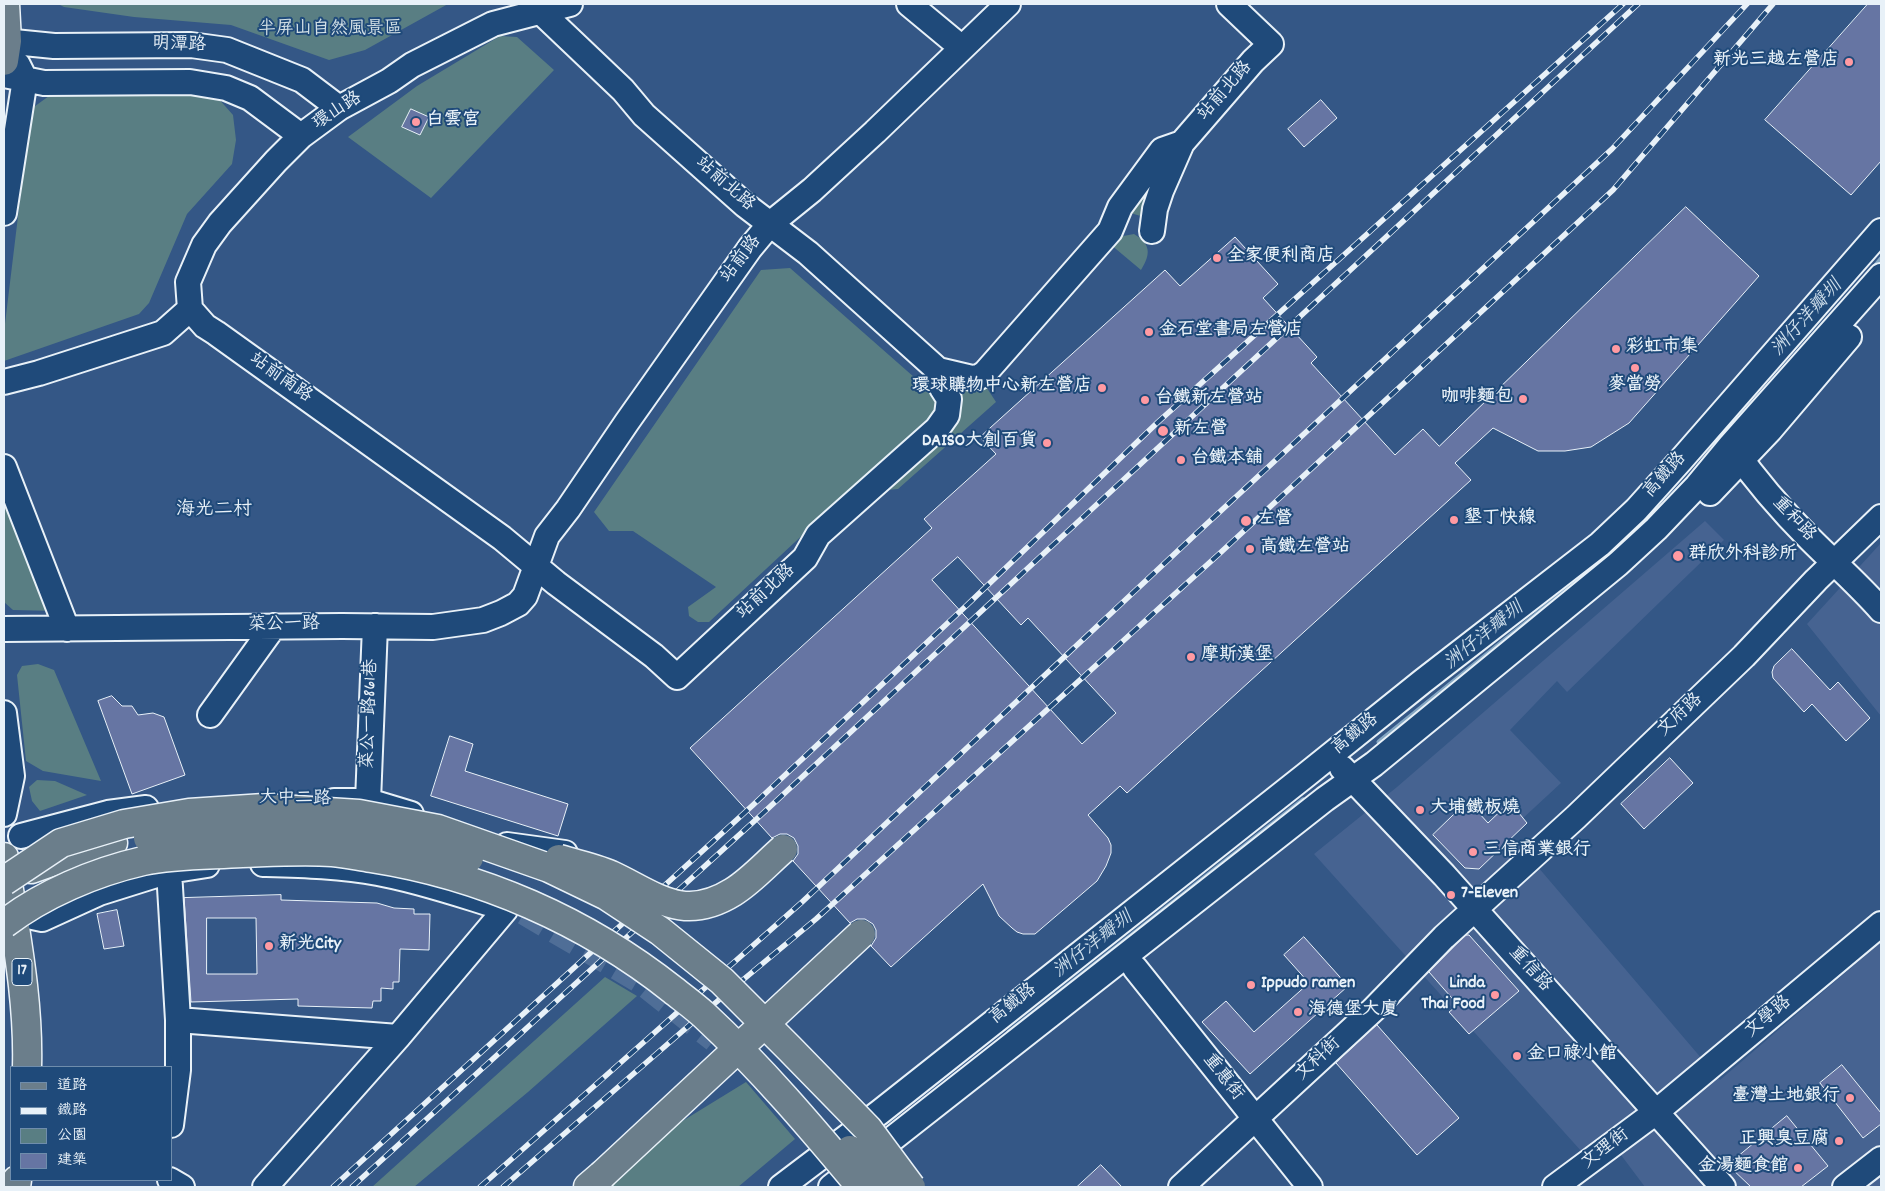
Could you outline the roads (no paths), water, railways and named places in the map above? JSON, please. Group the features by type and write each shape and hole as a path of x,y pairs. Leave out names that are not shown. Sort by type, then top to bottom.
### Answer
{"main road":[{"path":"5,4 5,48"},
{"path":"782,849 733,892 717,901 685,906 661,900 612,876 586,866 456,830 438,829 359,814 264,808 189,813 124,824 10,856 7,893 12,898 65,869 121,850 205,840 269,839 442,872 527,902 590,934 648,970 702,1013 780,1091 846,1146 887,1187"},
{"path":"7,893 103,836 273,829 368,835 451,852 526,876 592,907 671,959 749,1026 855,1138 909,1187"},
{"path":"438,829 549,868 607,896 660,931 722,981 868,1129 909,1187"},
{"name":"17","path":"7,893 23,980 27,1039 26,1066"},
{"path":"588,1187 867,941 615,1187"},
{"path":"780,1091 845,1186"}],"street":[{"name":"環山路","path":"190,309 188,282 204,245 220,223 301,136 339,108 389,81 412,65 493,24 570,4"},
{"path":"909,4 962,48"},
{"name":"站前路","path":"536,567 547,536 568,510 627,422 746,254 770,224 812,190 1008,4"},
{"name":"站前北路","path":"1152,230 1155,209 1161,190 1182,142 1271,44 1229,4"},
{"name":"站前北路","path":"541,12 623,90 644,115 745,205 808,253 938,370 972,378 979,377 985,373 1110,230 1120,207 1162,150 1182,142"},
{"name":"明潭路","path":"5,48 191,45 228,50 302,80 339,108"},
{"path":"4,212 14,77 5,48"},
{"name":"明潭路","path":"14,77 44,83 190,82 226,88 250,98 301,136"},
{"name":"高鐵路","path":"781,1187 1423,681 1600,544 1636,510 1881,231"},
{"name":"高鐵路","path":"1736,453 1881,276"},
{"name":"高鐵路","path":"845,1186 1135,968 1359,785 1374,764 1618,564 1656,529 1697,486 1736,453 1770,430 1881,299"},
{"path":"4,382 40,373 163,334 190,309"},
{"name":"站前南路","path":"190,309 205,326 497,534 536,567"},
{"name":"站前北路","path":"536,567 654,656 677,677 805,558 818,535 937,429 947,414 949,399 942,388 938,370"},
{"name":"重和路","path":"1713,424 1761,485 1804,533 1861,587 1881,610"},
{"path":"4,467 67,628"},
{"name":"文府路","path":"1475,910 1744,656 1835,562 1881,518"},
{"name":"菜公一路","path":"4,629 274,626 433,627 483,620 518,604 525,596 536,567"},
{"path":"210,715 274,626"},
{"name":"菜公一路861巷","path":"368,802 375,626"},
{"path":"4,713 12,776 4,814"},
{"name":"重信路","path":"1331,755 1444,875 1724,1187"},
{"name":"高鐵路","path":"891,1151 1326,799 1359,785"},
{"name":"大中二路","path":"13,834 108,813 226,798 368,802 385,805 513,847 565,852"},
{"path":"13,834 35,843 103,836"},
{"path":"7,893 42,919 100,892 168,871 220,863 295,865 377,872 418,882 505,910 398,1037 265,1187"},
{"path":"168,871 178,1020 178,1070 172,1117"},
{"path":"7,893 41,904 70,889 102,878"},
{"name":"文科街","path":"1181,1187 1373,1010 1444,937 1475,910"},
{"name":"文學路","path":"1656,1112 1881,924"},
{"name":"重惠街","path":"1135,968 1310,1187"},
{"path":"178,1020 398,1037"},
{"name":"文理街","path":"1555,1187 1656,1112"},
{"path":"867,1121 920,1187"},
{"path":"816,1160 845,1186"},
{"path":"1845,1187 1881,1160"}],"waterway":[{"name":"洲仔洋瓣圳","path":"1872,270 1881,259"},
{"name":"洲仔洋瓣圳","path":"1379,742 1610,555"},
{"name":"洲仔洋瓣圳","path":"1009,1032 1303,800"}],"tunnel":[{"path":"524,913 639,981 714,1040"}],"railway":[{"path":"333,1187 753,805 967,605 1158,422 1623,4"},
{"path":"352,1187 761,815 1638,4"},
{"path":"480,1187 801,903 1612,149 1747,4"},
{"path":"503,1187 708,1009 816,919 1219,554 1613,190 1773,4"}],"place":[{"name":"新光三越左營店","path":"1849,62"},
{"name":"白雲宮","path":"416,122"},
{"name":"全家便利商店","path":"1217,258"},
{"name":"金石堂書局左營店","path":"1149,332"},
{"name":"彩虹市集","path":"1616,349"},
{"name":"麥當勞","path":"1635,368"},
{"name":"環球購物中心新左營店","path":"1102,388"},
{"name":"咖啡麵包","path":"1523,399"},
{"name":"台鐵新左營站","path":"1145,400"},
{"name":"新左營","path":"1163,431"},
{"name":"DAISO大創百貨","path":"1047,443"},
{"name":"台鐵本舖","path":"1181,460"},
{"name":"墾丁快線","path":"1454,520"},
{"name":"左營","path":"1246,521"},
{"name":"高鐵左營站","path":"1250,549"},
{"name":"群欣外科診所","path":"1678,556"},
{"name":"摩斯漢堡","path":"1191,657"},
{"name":"大埔鐵板燒","path":"1420,810"},
{"name":"三信商業銀行","path":"1473,852"},
{"name":"7-Eleven","path":"1451,895"},
{"name":"新光City","path":"269,946"},
{"name":"Ippudo ramen","path":"1251,985"},
{"name":"Linda Thai Food","path":"1495,995"},
{"name":"海德堡大廈","path":"1298,1012"},
{"name":"金口祿小館","path":"1517,1056"},
{"name":"臺灣土地銀行","path":"1850,1098"},
{"name":"正興臭豆腐","path":"1839,1141"},
{"name":"金湯麵食館","path":"1798,1168"}],"district":[{"name":"海光二村","path":"214,511"}],"park label":[{"name":"半屏山自然風景區","path":"330,31"}]}
